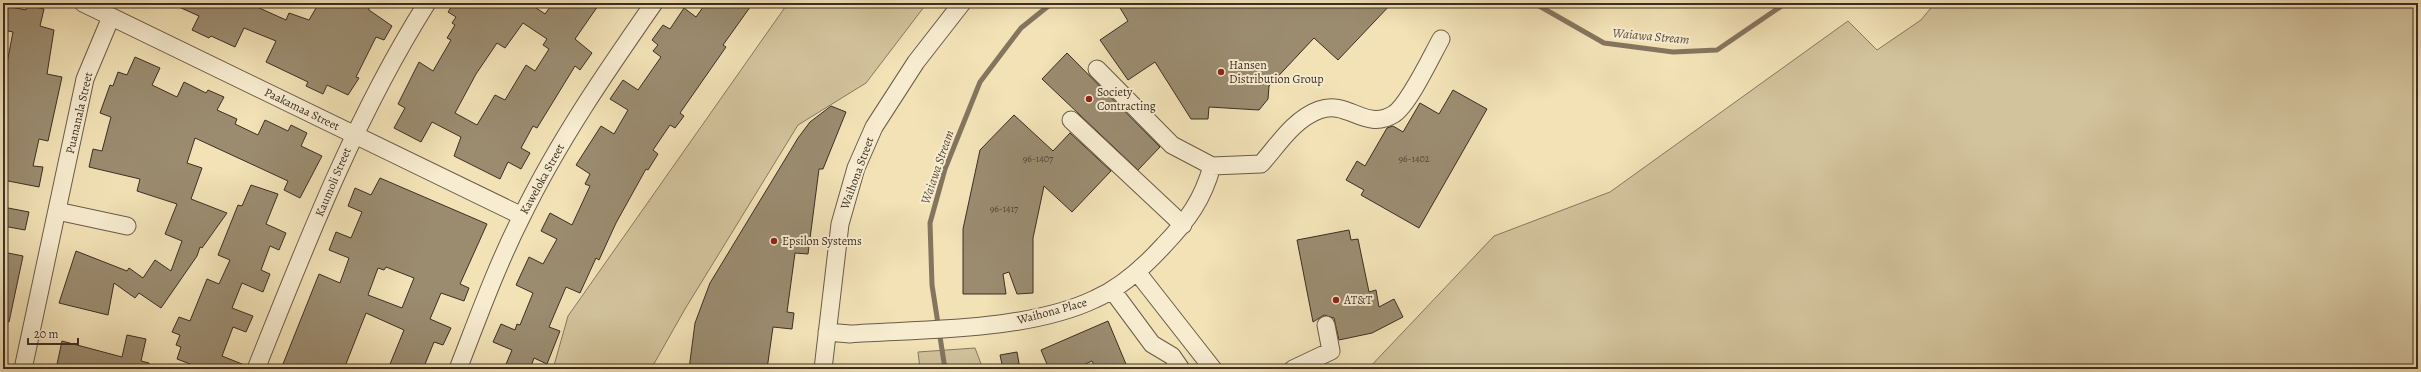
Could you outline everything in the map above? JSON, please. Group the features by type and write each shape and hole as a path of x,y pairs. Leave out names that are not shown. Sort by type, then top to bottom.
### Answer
{"street":[{"name":"Paakamaa Street","path":"83,3 522,216"},
{"name":"Kaumoli Street","path":"256,369 354,135 376,90 428,3"},
{"name":"Kaweloka Street","path":"458,369 522,216 575,119 654,3"},
{"name":"Waihona Street","path":"822,369 840,224 856,168 874,127 916,62 962,3"},
{"name":"Puananala Street","path":"23,369 85,79 112,17"},
{"path":"1097,69 1172,145 1212,166 1261,164 1296,125 1320,110 1335,107 1350,111 1368,121 1382,120 1395,114 1405,103 1441,39"},
{"path":"1071,120 1183,225"},
{"name":"Waihona Place","path":"827,332 850,334 975,325 1033,319 1094,300 1112,290 1137,272 1183,225 1205,189 1212,166"},
{"path":"57,211 127,226"},
{"path":"1137,272 1213,369"},
{"path":"1112,290 1152,344 1172,356 1181,369"},
{"path":"1293,369 1331,351 1326,325"}],"shaded area":[{"path":"788,3 927,3 866,83 798,125 685,309 651,369 553,369 568,316"},
{"path":"1935,3 2418,3 2418,369 1368,369 1494,236 1610,192 1848,21 1877,50 1921,20"},
{"path":"975,348 983,369 920,369 918,352"}],"building":[{"path":"170,3 259,3 257,7 286,20 289,13 309,20 319,3 368,3 369,10 392,26 384,40 376,37 356,77 359,78 348,95 327,85 323,94 306,86 308,82 266,62 276,41 244,28 235,47 211,36 209,38 192,30 199,16"},
{"path":"454,3 529,3 545,14 553,3 600,3 575,39 592,53 580,70 575,66 537,128 533,126 521,148 530,153 521,169 508,162 500,179 454,156 461,137 432,122 421,142 394,128 405,108 398,104 419,62 433,71 451,40 447,38 455,25 452,23 456,17 448,12","holes":["523,23 547,39 543,45 549,49 535,71 526,65 505,100 495,95 477,125 455,113 476,74 497,43 505,48"]},
{"path":"706,3 753,3 723,45 726,47 680,113 684,116 675,128 670,125 653,150 658,154 648,170 646,169 616,223 599,260 596,258 580,293 566,287 549,327 560,331 547,364 534,358 530,369 504,369 512,350 493,342 501,324 515,330 517,324 520,325 533,293 516,285 529,257 543,264 557,239 541,231 550,213 572,225 590,186 585,184 590,174 576,165 601,126 614,134 628,110 610,99 623,80 638,90 661,57 653,51 658,45 652,40 663,25 670,29 684,8 696,17"},
{"name":"Hansen Distribution Group","path":"1117,3 1392,3 1338,60 1314,38 1269,86 1268,99 1259,110 1209,107 1208,119 1191,119 1155,62 1128,80 1100,40 1128,21"},
{"path":"27,5 44,9 40,26 54,30 47,74 62,77 48,141 39,139 33,166 43,167 39,187 3,180 3,84 13,32 3,30 3,21 6,6 26,10"},
{"name":"Society Contracting","path":"1067,53 1160,147 1138,170 1042,79"},
{"path":"135,57 160,68 152,85 177,97 184,82 206,93 208,90 224,97 217,110 237,119 235,124 258,135 265,120 288,131 291,125 307,133 301,146 322,156 300,198 284,190 288,181 195,138 187,163 202,168 191,199 227,213 202,248 200,247 197,256 161,308 139,293 135,298 114,283 108,315 59,303 76,251 127,271 129,268 143,278 155,260 171,271 182,241 165,234 177,204 137,191 140,179 89,167 93,149 102,151 111,117 100,113 110,85 113,86 118,72 127,75"},
{"path":"1453,90 1487,109 1419,228 1361,195 1364,190 1346,180 1357,161 1365,166 1387,128 1393,126 1403,132 1420,103 1439,114"},
{"path":"831,106 846,112 823,169 819,169 808,254 795,253 787,312 794,313 792,329 773,327 767,369 689,369 695,323 710,283 798,138 810,122"},
{"path":"1014,115 1053,151 1070,133 1111,171 1072,212 1044,186 1033,238 1033,293 1017,294 1009,272 1003,274 1006,294 963,294 963,229 980,150"},
{"path":"380,178 487,224 460,284 469,288 464,301 441,293 430,319 451,328 443,345 434,342 423,369 388,369 404,330 366,313 344,369 281,369 319,274 340,283 349,258 329,250 336,232 351,238 362,212 348,206 355,188 371,195","holes":["386,267 414,278 402,308 368,295 378,268 384,270"]},
{"path":"251,185 278,194 266,224 286,233 279,250 270,246 261,270 270,274 263,292 242,283 232,308 253,316 246,332 233,327 222,356 247,366 246,369 203,369 177,359 181,347 176,345 180,335 172,332 179,317 190,321 207,279 219,284 230,260 218,255 238,205 242,206"},
{"path":"3,207 29,212 25,230 3,226"},
{"name":"AT&T","path":"1349,230 1351,240 1358,239 1369,292 1376,290 1379,307 1394,299 1403,317 1372,333 1339,340 1334,318 1324,315 1313,322 1297,240"},
{"path":"3,252 23,256 9,322 3,321"},
{"path":"1108,321 1128,369 1096,369 1092,361 1074,369 1049,369 1041,350"},
{"path":"127,335 146,339 141,361 149,363 149,369 56,369 62,341 122,357"},
{"path":"1017,352 1020,369 1003,369 1000,355"}],"waterway":[{"name":"Waiawa Stream","path":"945,369 932,285 930,223 945,169 980,82 1021,28 1052,3"},
{"name":"Waiawa Stream","path":"1534,3 1604,43 1673,52 1717,50 1786,3"}],"place":[{"name":"Hansen Distribution Group","path":"1221,72"},
{"name":"Society Contracting","path":"1089,99"},
{"name":"Epsilon Systems","path":"774,241"},
{"name":"AT&T","path":"1336,300"}]}
